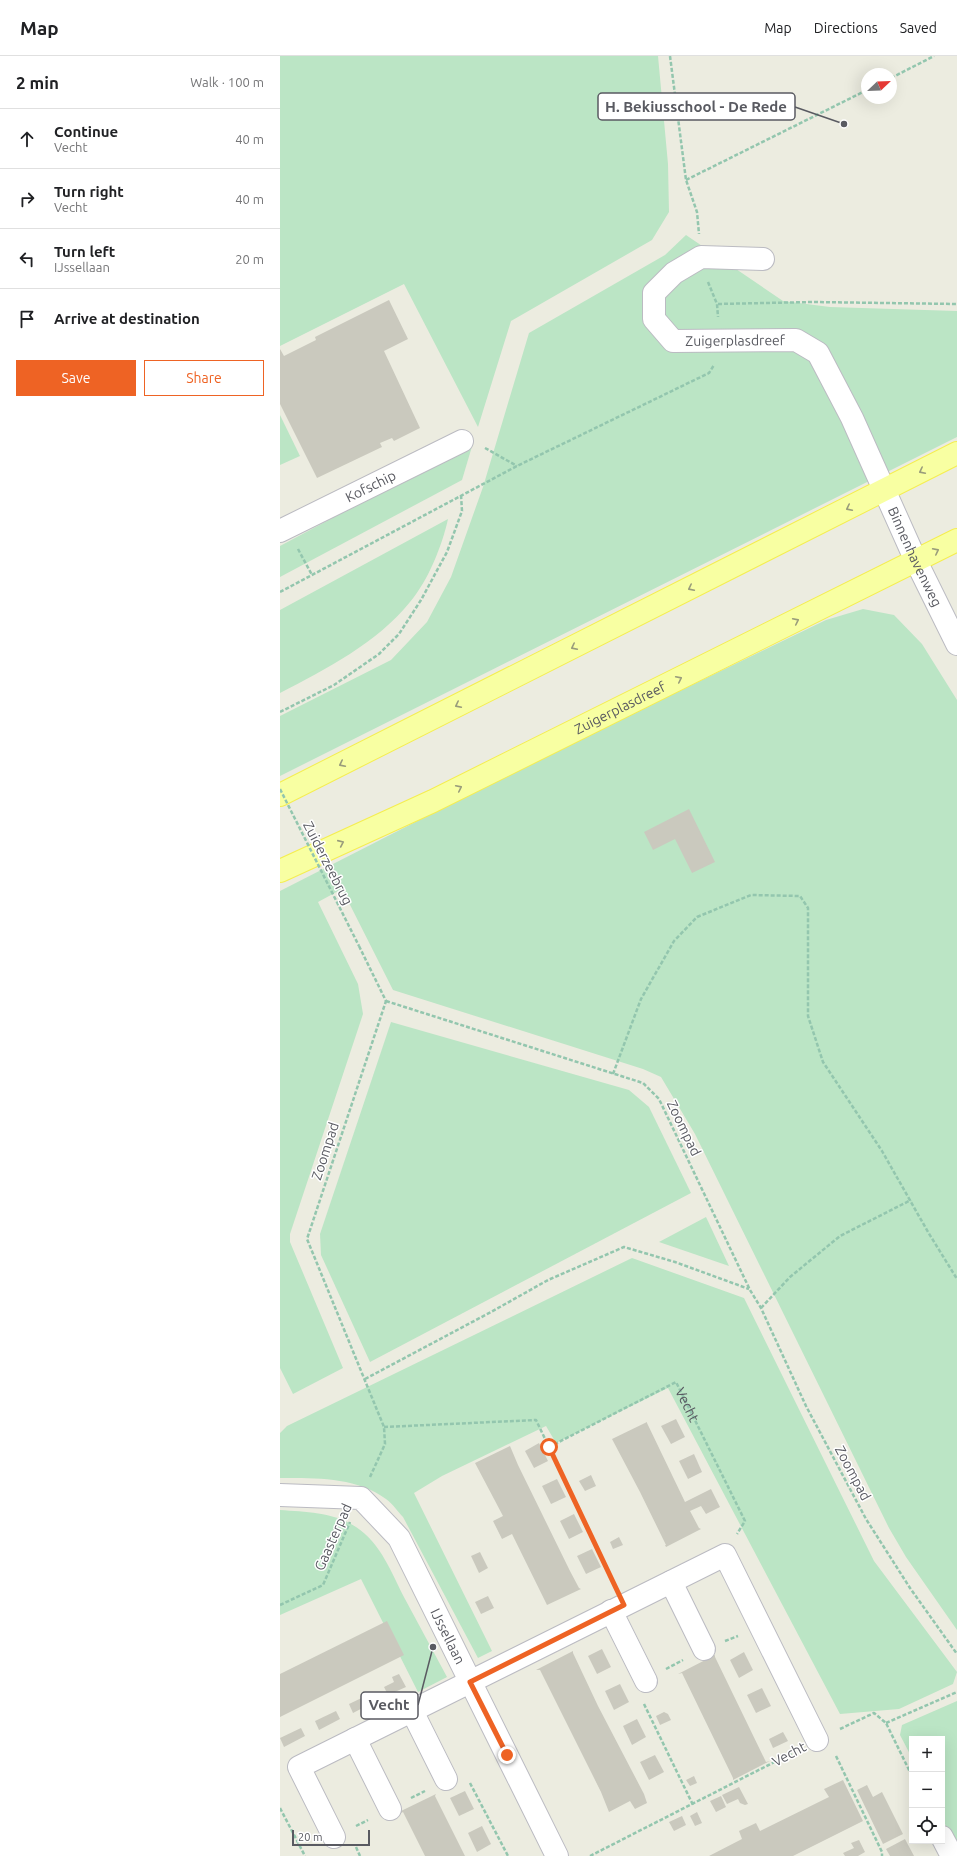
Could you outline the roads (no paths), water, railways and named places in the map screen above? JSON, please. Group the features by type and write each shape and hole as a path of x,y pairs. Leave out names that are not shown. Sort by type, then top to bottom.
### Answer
{"main road":[{"path":"280,796 957,454"},
{"name":"Zuigerplasdreef","path":"280,871 433,801 957,540"}],"street":[{"name":"Zuigerplasdreef","path":"763,259 702,258 674,273 654,294 654,320 673,342 796,340 818,353 852,418 884,491"},
{"name":"Kofschip","path":"283,529 462,441"},
{"name":"Binnenhavenweg","path":"884,491 916,561 957,644"},
{"name":"IJssellaan","path":"280,1495 361,1498 399,1538 557,1856"},
{"name":"Vecht","path":"670,1582 724,1555 760,1627 822,1738"},
{"path":"334,1837 299,1767 670,1582 704,1649"},
{"path":"618,1608 646,1681"},
{"path":"412,1711 446,1779"},
{"path":"355,1739 390,1809"},
{"path":"945,1843 952,1856"}],"place":[{"name":"H. Bekiusschool - De Rede","path":"844,124"},
{"name":"Vecht","path":"433,1647"}]}
